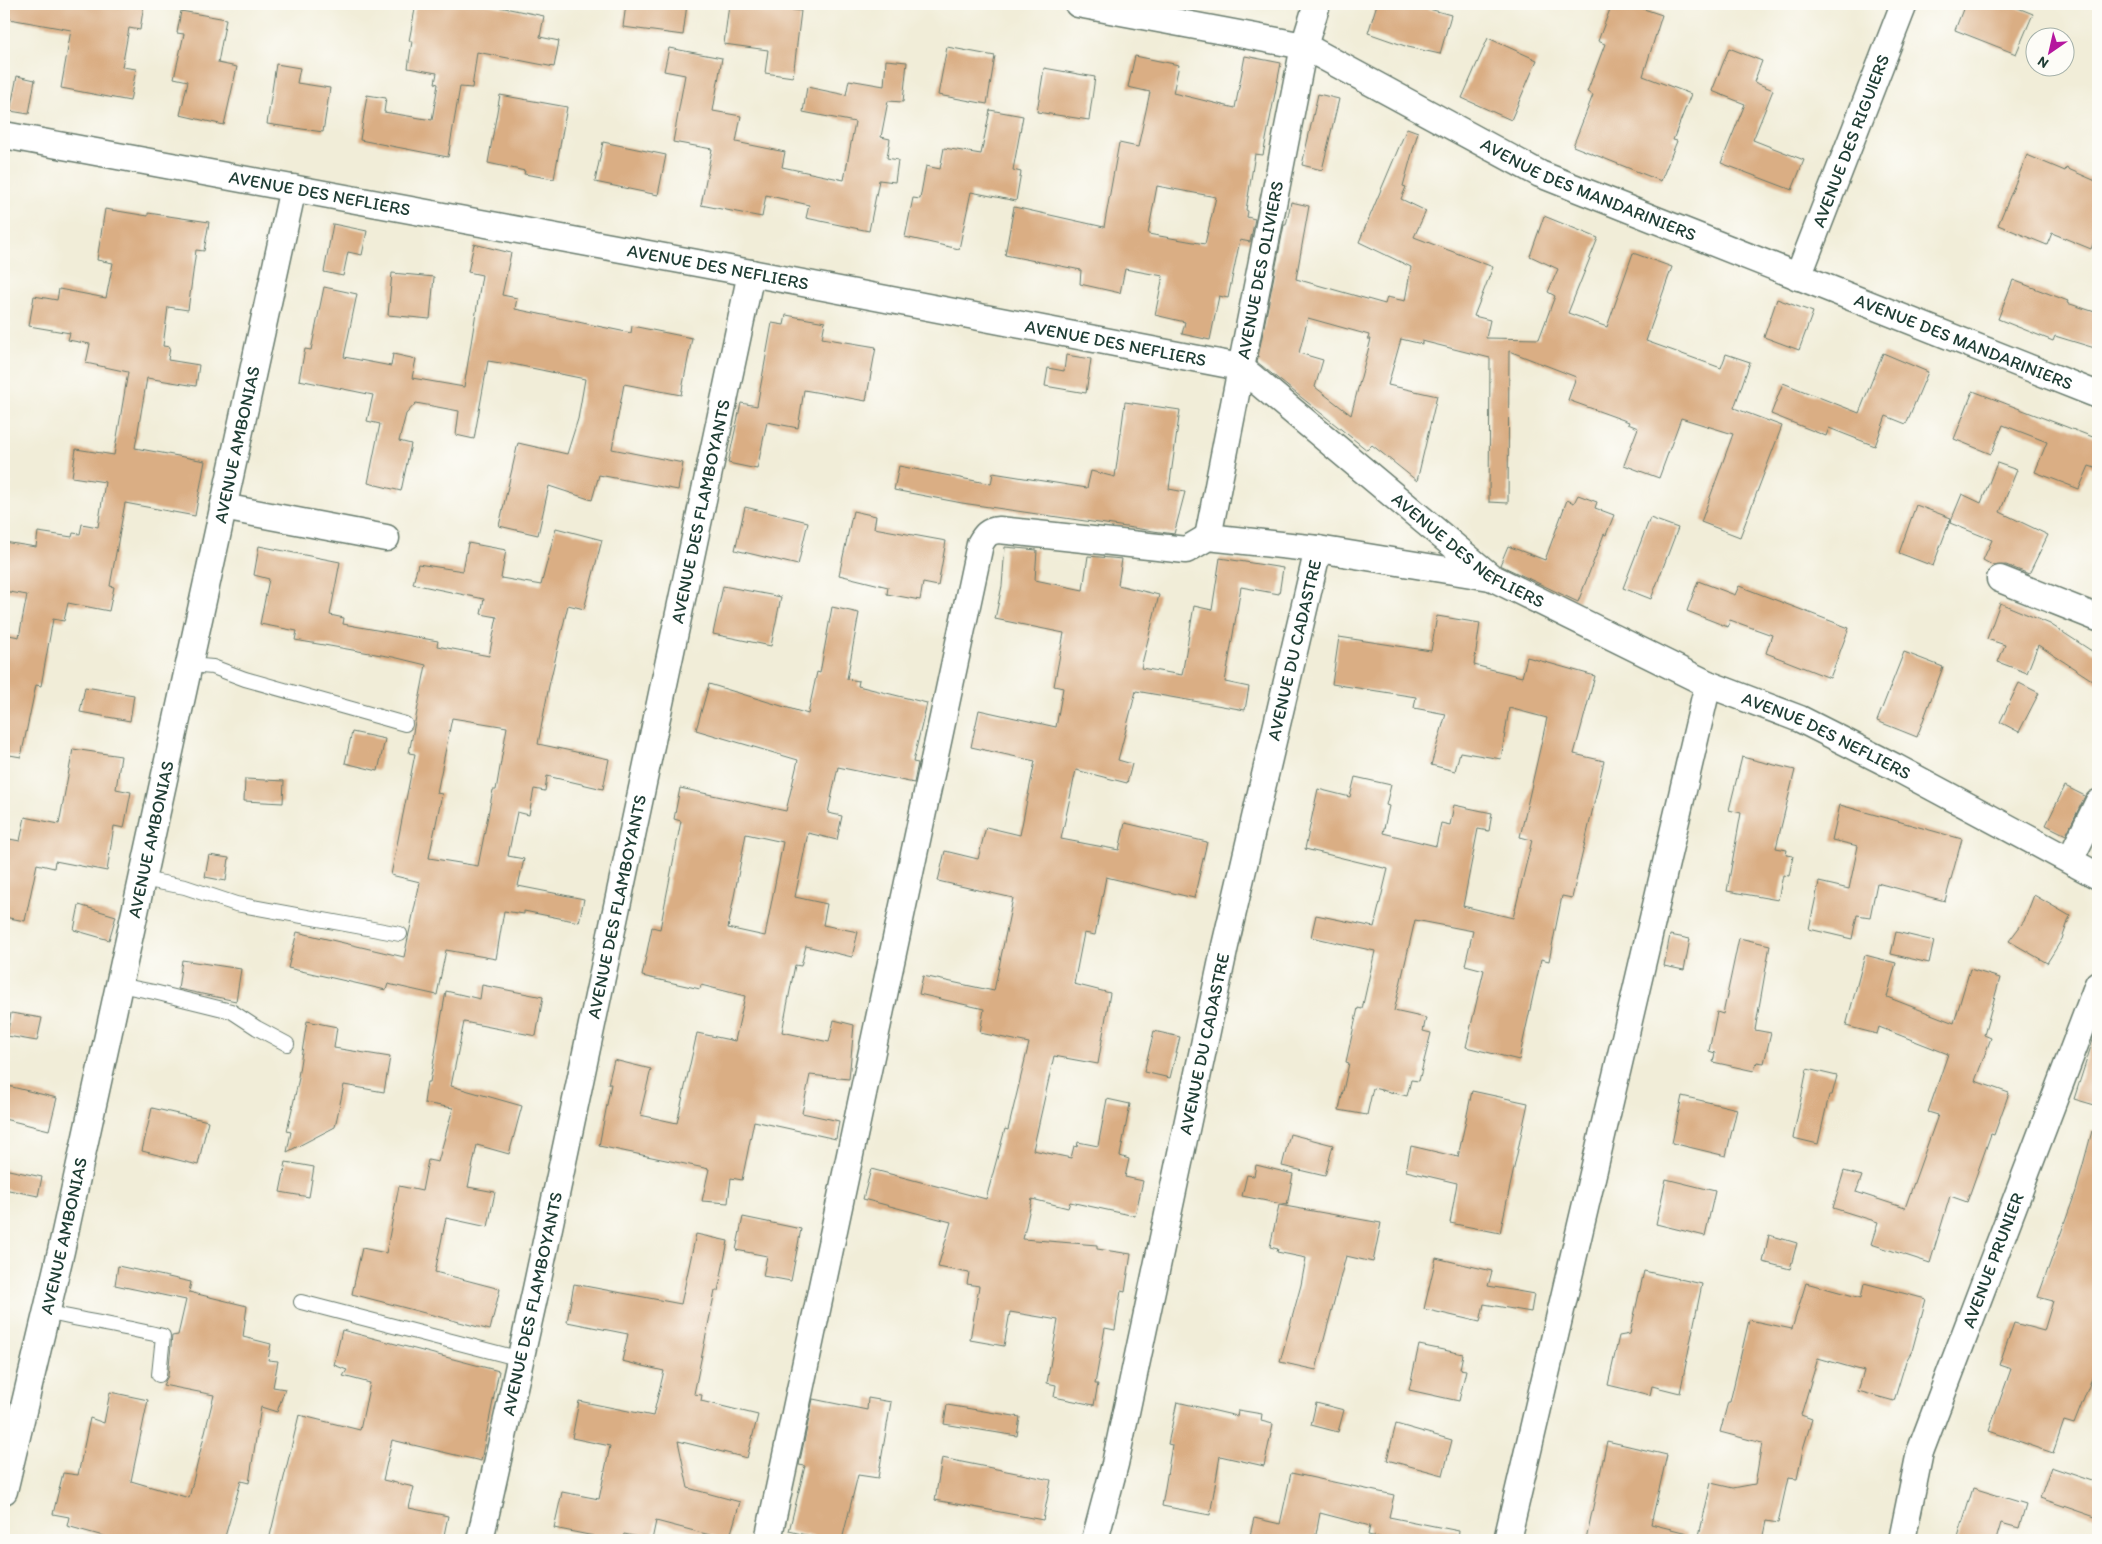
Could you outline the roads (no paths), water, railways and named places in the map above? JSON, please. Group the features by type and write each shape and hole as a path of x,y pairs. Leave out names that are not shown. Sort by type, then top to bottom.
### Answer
{"street":[{"name":"AVENUE DES MANDARINIERS","path":"1078,4 1304,46 1540,174 2098,395"},
{"name":"AVENUE DES OLIVIERS","path":"1208,537 1304,46 1318,4"},
{"name":"AVENUE DES RIGUIERS","path":"1798,276 1904,4"},
{"name":"AVENUE DES NEFLIERS","path":"4,135 751,273 1240,367 1491,577 1708,684 1800,719 1895,767 2098,876"},
{"name":"AVENUE AMBONIAS","path":"4,1491 119,985 293,188"},
{"name":"AVENUE DES FLAMBOYANTS","path":"480,1540 521,1359 751,273"},
{"path":"223,507 386,538"},
{"path":"768,1540 980,544 988,533 999,530 1186,550 1208,537 1318,549 1491,577"},
{"name":"AVENUE DU CADASTRE","path":"1095,1540 1115,1464 1226,946 1318,549"},
{"path":"2000,579 2098,618"},
{"path":"1507,1540 1708,684"},
{"path":"2070,860 2098,802"},
{"name":"AVENUE PRUNIER","path":"1902,1540 1920,1452 2098,984"}],"lane":[{"path":"189,665 213,667 245,679 406,724"},
{"path":"142,879 185,887 236,904 400,934"},
{"path":"119,985 231,1011 287,1044"},
{"path":"301,1302 521,1359"},
{"path":"46,1312 164,1336 159,1375"}]}
